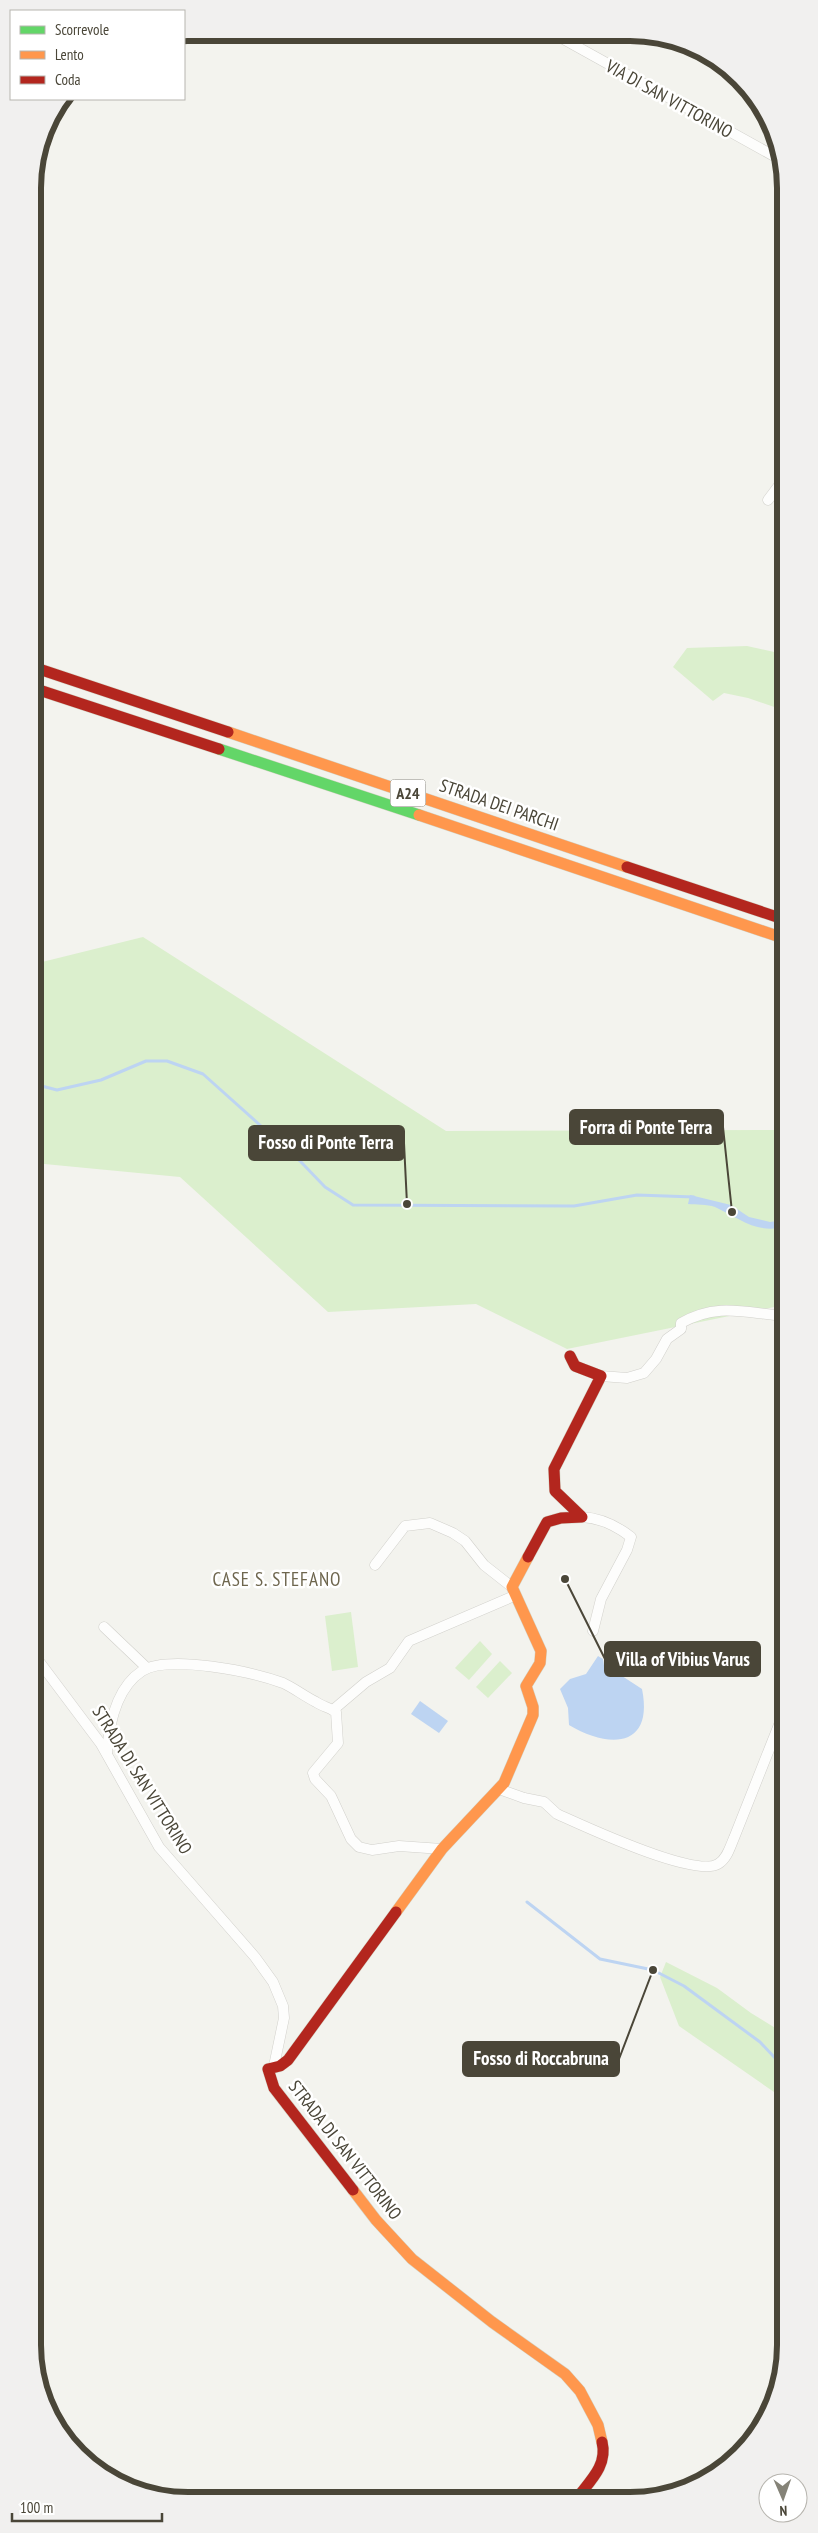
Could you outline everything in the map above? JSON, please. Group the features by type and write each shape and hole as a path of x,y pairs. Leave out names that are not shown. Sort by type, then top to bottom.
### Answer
{"main road":[{"name":"STRADA DEI PARCHI","path":"42,670 777,917"},
{"name":"STRADA DEI PARCHI","path":"42,691 648,891 777,935"},
{"path":"570,1356 575,1366 600,1376 554,1469 555,1491 582,1517"},
{"path":"274,2066 280,2066 288,2060 442,1849 499,1789 507,1777 533,1715 534,1706 527,1693 526,1686 540,1663 542,1653 539,1641 513,1591 547,1522 561,1518 582,1517"},
{"name":"STRADA DI SAN VITTORINO","path":"274,2066 268,2069 268,2072 274,2088 397,2244 431,2275 565,2374 580,2390 597,2420 605,2453 599,2469 582,2492"}],"street":[{"name":"VIA DI SAN VITTORINO","path":"567,41 773,156"},
{"path":"768,500 777,488"},
{"path":"600,1376 627,1378 644,1373 656,1359 667,1339 681,1329 681,1323 699,1315 738,1310 776,1315"},
{"path":"582,1517 601,1521 620,1529 631,1537 627,1550 601,1599 593,1631"},
{"path":"333,1710 366,1682 390,1668 409,1641 513,1591 481,1563 462,1538 430,1523 406,1526 374,1565"},
{"path":"104,1627 147,1668"},
{"name":"STRADA DI SAN VITTORINO","path":"41,1664 74,1704 107,1753 159,1847 255,1957 273,1982 283,2006 284,2018 274,2066"},
{"path":"107,1753 112,1720 120,1698 131,1680 147,1668 166,1664 193,1664 269,1679 288,1686 333,1710 337,1717 338,1743 313,1774 315,1779 331,1796 351,1839 359,1847 368,1850 399,1846 442,1849"},
{"path":"499,1789 524,1798 544,1802 564,1817 666,1858 690,1865 711,1866 721,1862 727,1852 776,1731"}],"green space":[{"path":"747,646 777,653 777,708 748,698 724,693 713,701 673,667 687,648"},
{"path":"143,937 446,1131 777,1130 776,1307 567,1349 476,1304 328,1312 180,1177 42,1164 42,962"},
{"path":"351,1612 358,1667 332,1671 325,1616"},
{"path":"480,1641 492,1654 469,1680 455,1668"},
{"path":"500,1661 512,1673 488,1698 476,1687"},
{"path":"666,1962 717,1988 776,2029 776,2095 679,2026 660,1977"}],"water":[{"path":"690,1195 731,1205 749,1217 770,1222 777,1221 777,1228 756,1227 715,1207 688,1204"},
{"path":"598,1656 603,1659 605,1672 622,1676 642,1689 644,1708 641,1723 635,1733 625,1738 613,1740 599,1738 569,1725 568,1708 560,1689 570,1679 586,1674"},
{"path":"420,1701 448,1721 439,1733 411,1714"}],"waterway":[{"path":"42,1086 57,1090 101,1080 146,1061 167,1061 203,1074 301,1162 325,1187 353,1205 574,1206 637,1195 694,1197"},
{"path":"527,1902 600,1959 653,1970 684,1986 760,2042 776,2059"}],"traffic: fast":[{"path":"219,749 419,815"}],"traffic: slow":[{"path":"228,732 627,867"},
{"path":"419,815 777,936"},
{"path":"396,1912 442,1849 504,1783 533,1715 533,1707 526,1686 540,1663 541,1651 512,1587 528,1557"},
{"path":"353,2190 376,2220 412,2259 492,2322 565,2374 580,2391 598,2425 602,2442"}],"traffic: jam":[{"path":"42,670 228,732"},
{"path":"42,691 219,749"},
{"path":"627,867 777,917"},
{"path":"528,1557 547,1522 561,1518 582,1517 555,1491 554,1469 601,1376 575,1366 570,1356"},
{"path":"353,2190 274,2088 268,2069 280,2066 288,2060 396,1912"},
{"path":"582,2492 600,2465 603,2450 602,2442"}],"place":[{"name":"Fosso di Ponte Terra","path":"407,1204"},
{"name":"Forra di Ponte Terra","path":"732,1212"},
{"name":"Villa of Vibius Varus","path":"565,1579"},
{"name":"Fosso di Roccabruna","path":"653,1970"}],"district":[{"name":"CASE S. STEFANO","path":"277,1579"}]}
